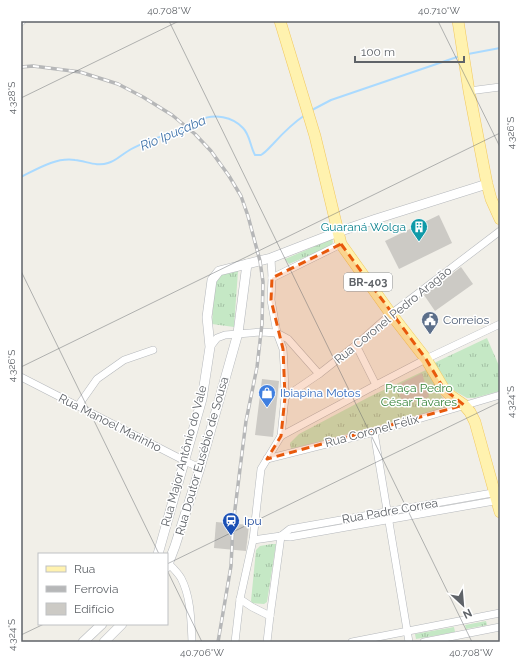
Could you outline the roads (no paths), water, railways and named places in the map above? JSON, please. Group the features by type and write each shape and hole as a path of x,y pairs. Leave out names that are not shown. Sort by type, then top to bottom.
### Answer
{"main road":[{"name":"BR-403","path":"280,21 315,136 341,244 391,314 426,359 444,389 464,405 470,412 475,422 498,496 500,512"},
{"path":"458,21 468,91 487,184 491,199 500,219"}],"street":[{"path":"468,91 500,87"},
{"name":"Rua Major Antônio do Vale","path":"158,553 202,399 210,347 207,317 212,280 219,271 271,258 338,232 487,184"},
{"name":"Rua Coronel Pedro Aragão","path":"285,397 319,374 356,345 391,314 500,231"},
{"path":"272,278 341,244"},
{"path":"235,642 240,599 253,540 261,469 281,436 285,397 283,349 277,333 271,300 271,258"},
{"name":"Rua Doutor Eusébio de Sousa","path":"192,642 191,620 185,587 180,577 168,566 200,468 238,333 247,264"},
{"path":"281,436 426,359 500,324"},
{"path":"210,347 217,338 226,335 260,332 277,333 288,339 319,374"},
{"path":"356,345 376,385"},
{"path":"78,406 97,379 124,360 153,350"},
{"name":"Rua Manoel Marinho","path":"21,377 200,468"},
{"name":"Rua Coronel Félix","path":"267,459 374,432 500,395"},
{"path":"374,432 409,642"},
{"name":"Rua Padre Correa","path":"253,540 281,536 290,529 388,516 498,496"},
{"path":"268,642 281,536"},
{"path":"240,599 270,616"},
{"path":"352,642 500,613"},
{"path":"83,642 101,625"},
{"path":"104,642 121,625"},
{"path":"424,642 500,628"}],"waterway":[{"name":"Rio Ipuçaba","path":"468,54 500,48"},
{"name":"Rio Ipuçaba","path":"312,110 331,100 460,56"},
{"name":"Rio Ipuçaba","path":"21,177 47,164 61,160 75,160 100,164 108,163 131,149 153,139 184,131 200,120 211,117 223,117 239,124 247,134 255,155 261,155 288,128 305,115"}],"railway":[{"path":"21,67 33,66 80,72 118,84 172,115 195,134 211,151 241,196 248,216 260,261 263,282 262,324 257,367 246,421 233,525 231,566 218,642"}],"place":[{"name":"Guaraná Wolga","path":"419,242"},
{"name":"Correios","path":"430,335"},
{"name":"Ibiapina Motos","path":"267,408"},
{"name":"Ipu","path":"231,536"}],"park label":[{"name":"Praça Pedro César Tavares","path":"419,395"}]}
